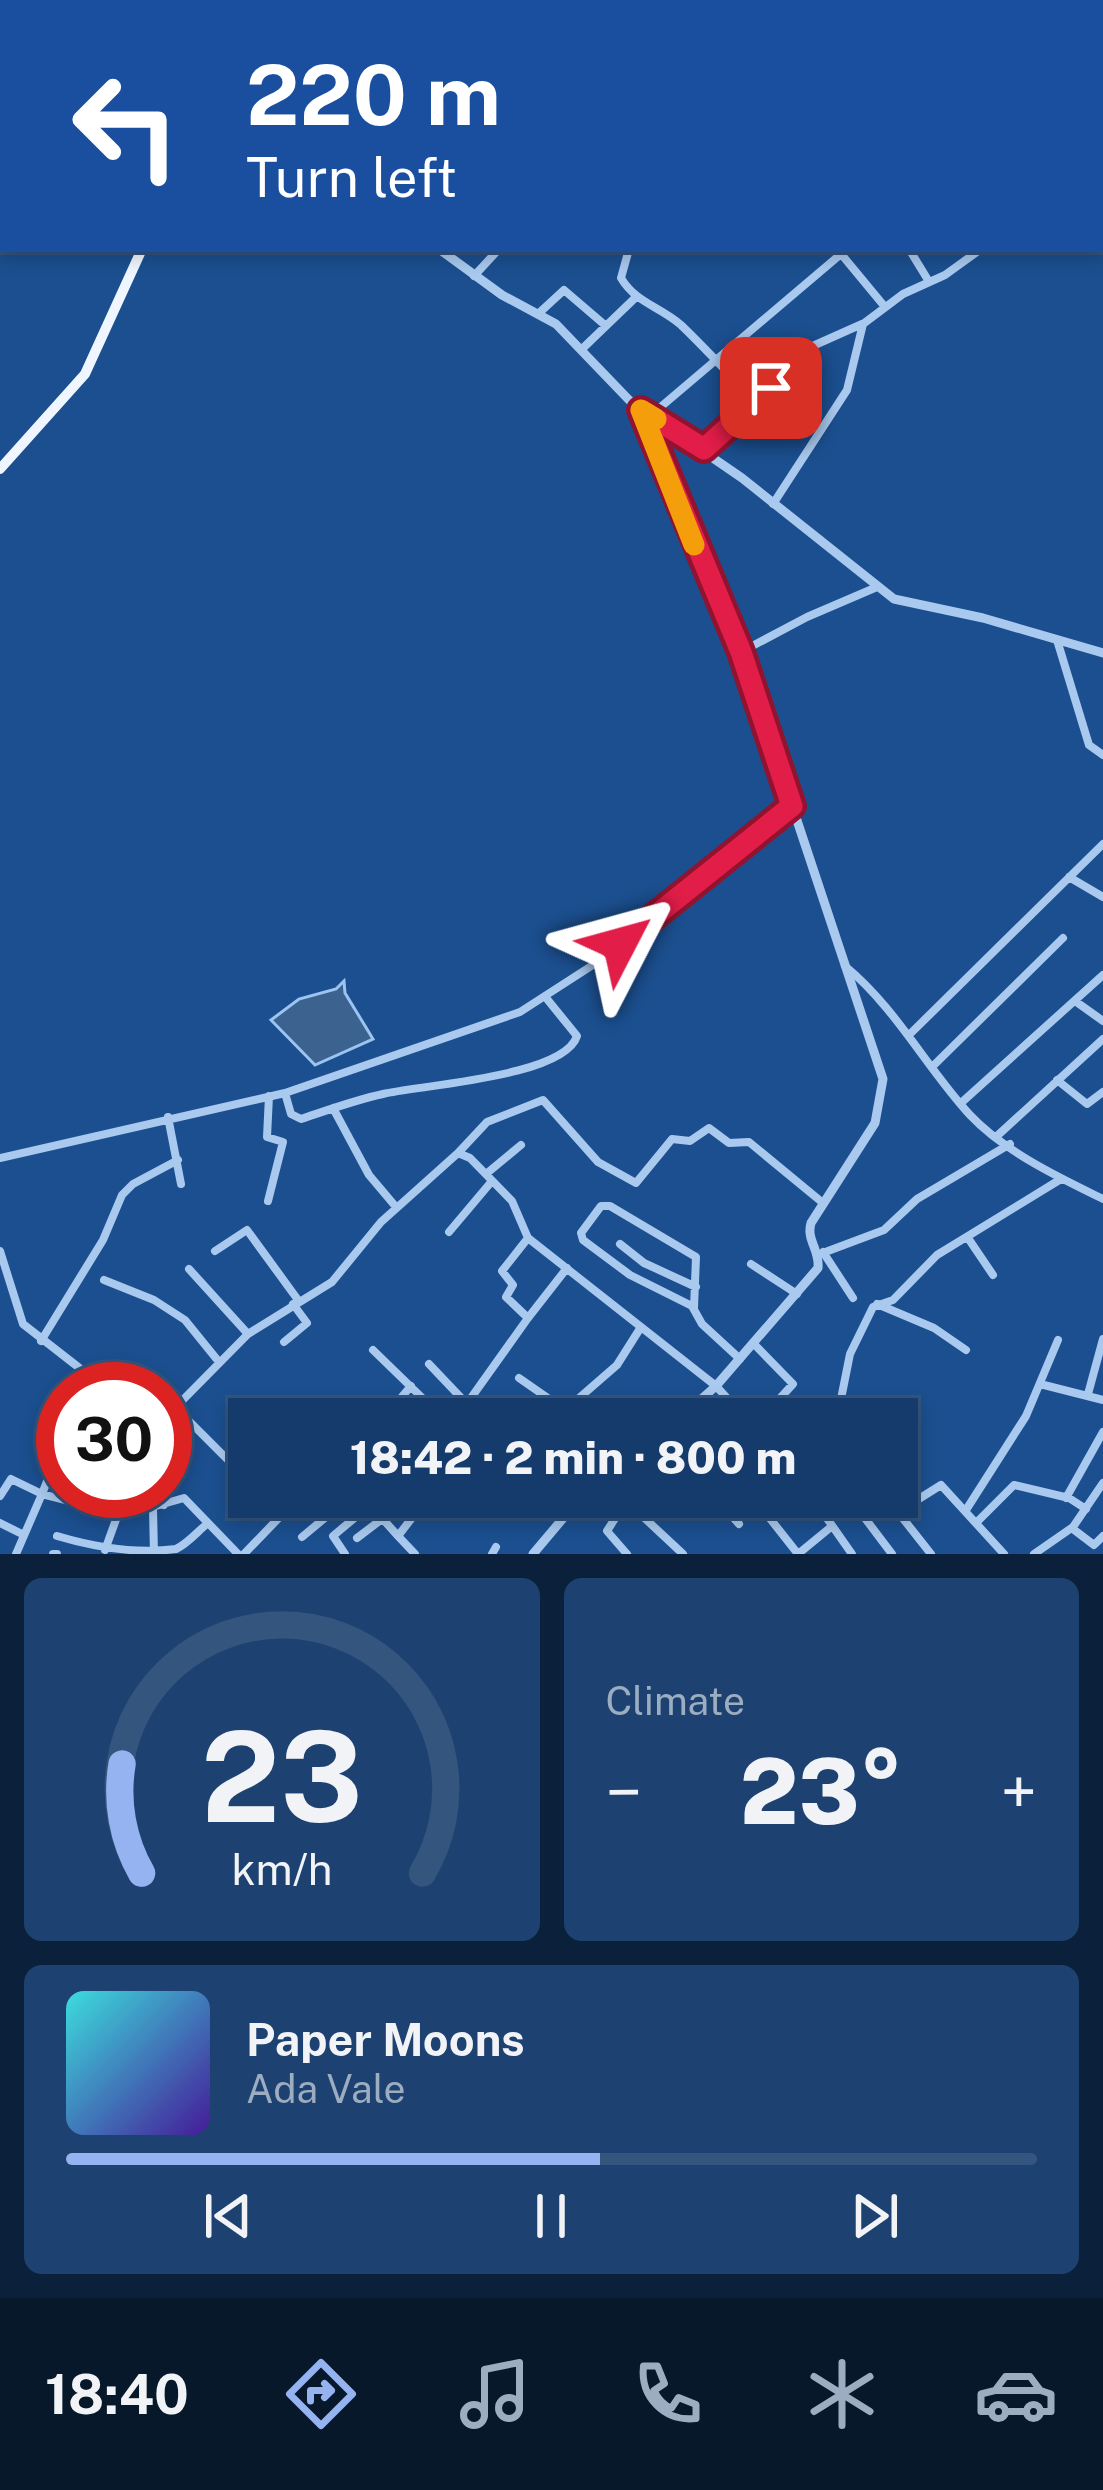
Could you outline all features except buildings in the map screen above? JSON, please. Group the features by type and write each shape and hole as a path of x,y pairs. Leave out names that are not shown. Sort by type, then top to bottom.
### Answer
{"main road":[{"path":"0,469 85,374 141,252"}],"street":[{"path":"443,252 506,298 538,314 582,349 646,413 704,449 902,603 983,618 1103,653"},
{"path":"474,276 496,252"},
{"path":"628,252 621,278 634,299 668,315 756,404"},
{"path":"646,413 715,360 838,252"},
{"path":"840,252 885,307"},
{"path":"911,252 928,280"},
{"path":"704,449 756,404 806,349 863,324 977,252"},
{"path":"538,314 564,290 606,326"},
{"path":"582,349 634,299"},
{"path":"773,504 847,390 863,324"},
{"path":"646,413 741,652 883,1079 875,1123 809,1229 853,1298"},
{"path":"741,652 877,587"},
{"path":"1057,640 1089,745 1103,755"},
{"path":"0,1158 285,1093 432,1046 547,999 792,806"},
{"path":"908,1035 1103,844"},
{"path":"1069,877 1103,897"},
{"path":"932,1067 1063,938"},
{"path":"845,966 873,990 961,1103 997,1136 1060,1179 1103,1198"},
{"path":"961,1103 1103,974"},
{"path":"285,1093 296,1119 389,1092 473,1081 558,1054 572,1047 577,1036 547,999"},
{"path":"1075,1001 1103,1021"},
{"path":"997,1136 1103,1039"},
{"path":"1057,1080 1087,1104 1103,1091"},
{"path":"268,1201 284,1142 266,1135 269,1096"},
{"path":"192,1391 248,1334 332,1282 395,1207 488,1122 543,1100 598,1162 636,1183 672,1138 690,1141 710,1128 729,1142 749,1142 823,1203"},
{"path":"333,1108 369,1174 395,1207"},
{"path":"168,1118 181,1184"},
{"path":"821,1253 884,1230 917,1199 1010,1144"},
{"path":"449,1232 520,1145"},
{"path":"458,1153 521,1213 528,1238 727,1398"},
{"path":"41,1341 103,1240 122,1196 133,1184 178,1160"},
{"path":"841,1398 850,1354 877,1304 893,1300 928,1262 1060,1179"},
{"path":"694,1309 630,1275 580,1233 601,1206 610,1206 696,1257 694,1309 702,1324 740,1359"},
{"path":"215,1251 247,1230 307,1323 284,1342"},
{"path":"527,1318 506,1301 512,1285 502,1271 528,1238"},
{"path":"968,1238 993,1275"},
{"path":"620,1244 656,1270 696,1287"},
{"path":"0,1251 23,1324 70,1362"},
{"path":"703,1398 797,1294 818,1268 821,1253"},
{"path":"751,1264 797,1294"},
{"path":"470,1398 567,1268"},
{"path":"189,1269 248,1334"},
{"path":"104,1280 154,1300 185,1320 219,1362"},
{"path":"877,1304 934,1328 966,1350"},
{"path":"579,1398 616,1365 641,1327"},
{"path":"966,1510 1027,1416 1058,1340"},
{"path":"1088,1394 1103,1340"},
{"path":"753,1343 793,1384 780,1398"},
{"path":"373,1351 423,1398"},
{"path":"429,1364 461,1398"},
{"path":"519,1378 548,1398"},
{"path":"1040,1384 1103,1400"},
{"path":"401,1398 411,1386"},
{"path":"192,1424 228,1459"},
{"path":"1066,1498 1103,1432"},
{"path":"0,1496 10,1479 36,1492"},
{"path":"1034,1554 1072,1528 1103,1483"},
{"path":"918,1499 941,1484 1004,1554"},
{"path":"976,1522 1014,1485 1066,1498 1086,1509"},
{"path":"192,1504 241,1554 277,1518"},
{"path":"16,1554 36,1506"},
{"path":"105,1550 117,1518"},
{"path":"153,1518 154,1554"},
{"path":"302,1537 325,1518"},
{"path":"345,1554 332,1536 349,1518"},
{"path":"398,1536 412,1518"},
{"path":"532,1554 563,1518"},
{"path":"614,1518 607,1533 627,1554"},
{"path":"644,1518 682,1554"},
{"path":"734,1518 739,1524"},
{"path":"770,1518 798,1554 831,1527"},
{"path":"825,1518 852,1554"},
{"path":"865,1518 892,1554"},
{"path":"903,1518 932,1554"},
{"path":"357,1538 382,1519 415,1554"},
{"path":"0,1522 24,1535"},
{"path":"58,1536 105,1550 154,1554 182,1546 207,1524"},
{"path":"1072,1528 1094,1545 1103,1536"}],"water":[{"path":"344,981 345,993 373,1039 315,1065 271,1020 299,999 336,989"}],"slow traffic":[{"path":"656,419 641,410 694,545"}],"route":[{"path":"620,944 792,806 741,652 641,410 704,449 771,388"}]}
